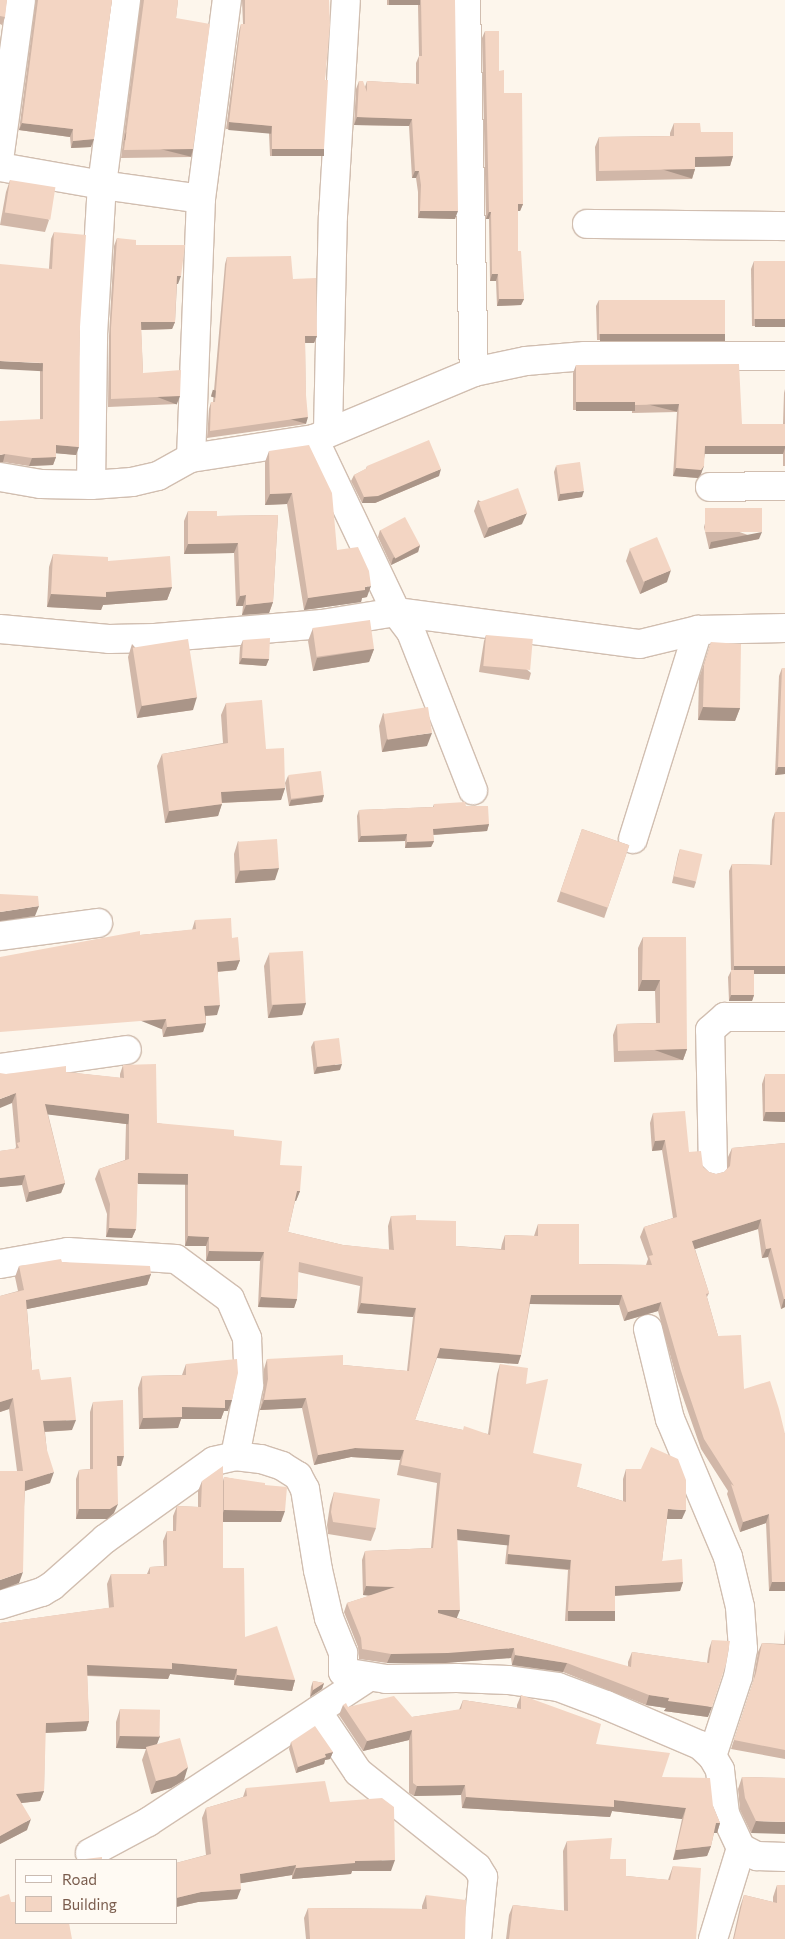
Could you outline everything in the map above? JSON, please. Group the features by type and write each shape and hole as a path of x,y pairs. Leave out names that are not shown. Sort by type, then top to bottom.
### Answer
{"street":[{"path":"0,152 21,0"},
{"path":"91,485 93,335 102,185 126,0"},
{"path":"192,458 201,199 227,0"},
{"path":"346,0 321,436 396,612 411,632 473,790"},
{"path":"466,0 474,372"},
{"path":"0,167 102,185 201,199"},
{"path":"587,224 785,226"},
{"path":"0,477 41,484 91,485 132,482 158,476 192,458 321,436 474,372 526,361 585,356 785,356"},
{"path":"710,487 785,486"},
{"path":"0,629 110,638 154,638 322,624 396,612 640,644 698,630 785,628"},
{"path":"633,839 698,630"},
{"path":"0,936 98,923"},
{"path":"714,1168 710,1030 725,1017 785,1016"},
{"path":"0,1068 127,1050"},
{"path":"0,1264 68,1252 176,1259 230,1299 247,1338 249,1386 235,1456"},
{"path":"648,1329 670,1419 728,1557 740,1607 743,1649 738,1677 712,1756"},
{"path":"0,1605 42,1592 105,1539 214,1461 235,1456 261,1459 282,1466 298,1476 306,1496 318,1570 329,1618 343,1653 343,1672 386,1680 457,1678 508,1680 558,1687 680,1736 700,1745 712,1756 720,1770 725,1814 741,1848 757,1856 785,1857"},
{"path":"90,1853 148,1822 369,1677"},
{"path":"316,1711 358,1772 477,1867 483,1877 477,1939"},
{"path":"713,1939 741,1848"}],"building":[{"path":"0,0 7,0 5,17 0,16"},
{"path":"38,0 112,0 94,139 73,141 73,129 22,123"},
{"path":"144,0 178,0 176,18 210,24 193,149 124,150"},
{"path":"245,0 329,0 330,25 325,80 328,80 324,149 272,149 272,126 229,122 241,24 245,24"},
{"path":"421,0 455,0 458,211 420,211 421,185 419,171 415,171 412,119 357,117 359,81 363,81 367,92 367,81 419,84 419,56 422,56"},
{"path":"485,31 499,31 499,71 504,70 504,93 522,93 523,204 518,204 518,251 521,251 524,299 499,299 498,274 492,274"},
{"path":"674,123 700,123 701,132 733,132 733,156 695,157 695,169 599,171 599,137 674,136"},
{"path":"10,180 55,187 50,220 5,213"},
{"path":"54,232 86,235 80,327 79,447 56,445 56,457 32,458 0,455 0,421 43,419 43,363 0,361 0,264 52,269"},
{"path":"117,238 136,240 136,245 185,245 181,276 177,276 175,322 141,322 143,373 181,370 180,396 111,399 111,328"},
{"path":"291,256 293,279 316,278 317,336 305,336 308,417 210,431 211,402 215,402 227,257"},
{"path":"754,261 785,261 785,319 754,319"},
{"path":"599,300 725,300 725,334 599,334"},
{"path":"739,364 742,424 785,424 785,446 705,446 704,466 701,470 676,468 679,404 635,405 635,402 576,402 576,365"},
{"path":"429,440 441,469 378,496 364,497 354,475 367,468 367,466"},
{"path":"309,445 332,493 337,550 358,547 369,571 371,586 365,587 365,590 308,598 292,493 270,494 269,451"},
{"path":"580,462 584,491 560,494 556,465"},
{"path":"518,488 527,513 488,528 479,502"},
{"path":"705,508 762,508 762,532 705,532"},
{"path":"188,511 217,511 217,516 278,515 273,602 246,605 246,595 240,596 238,543 188,544"},
{"path":"405,517 420,545 395,558 380,530"},
{"path":"657,537 671,570 643,582 629,549"},
{"path":"53,554 108,557 108,561 170,556 172,587 106,592 106,597 51,594"},
{"path":"370,620 374,649 317,657 313,628"},
{"path":"486,635 533,639 530,670 483,666"},
{"path":"270,638 269,659 242,658 243,640"},
{"path":"188,639 197,697 142,706 133,648"},
{"path":"711,642 741,644 740,708 703,707 704,665"},
{"path":"782,668 785,668 785,767 778,767"},
{"path":"262,700 266,749 284,748 285,788 221,792 222,804 169,811 162,754 228,743 226,703"},
{"path":"428,707 432,733 388,740 384,714"},
{"path":"321,771 324,795 291,799 288,775"},
{"path":"465,802 466,806 488,806 489,824 433,829 434,841 407,842 407,834 361,836 359,810 434,807 434,804"},
{"path":"775,812 785,812 785,966 734,966 732,864 772,865"},
{"path":"582,829 629,845 608,908 561,891"},
{"path":"277,839 279,868 240,871 238,842"},
{"path":"680,849 702,854 696,881 674,876"},
{"path":"0,894 38,896 39,906 0,912"},
{"path":"231,918 232,938 238,937 240,960 217,962 220,1005 204,1006 206,1023 167,1027 166,1019 0,1032 0,957 140,931 140,935 196,929 195,920"},
{"path":"643,937 686,937 687,1049 618,1051 617,1024 660,1023 660,980 642,980"},
{"path":"303,951 306,1003 272,1005 269,953"},
{"path":"731,970 754,970 754,995 731,995"},
{"path":"339,1038 342,1064 317,1067 314,1041"},
{"path":"156,1064 157,1123 234,1130 234,1136 282,1141 280,1165 302,1166 300,1191 297,1191 288,1232 343,1245 394,1250 391,1216 416,1215 416,1220 456,1221 456,1246 505,1250 505,1235 538,1236 538,1224 579,1224 579,1264 652,1265 649,1256 653,1255 644,1227 677,1217 665,1140 655,1141 653,1113 685,1111 689,1152 701,1151 703,1167 709,1172 716,1174 724,1172 730,1166 732,1148 785,1143 785,1299 771,1248 766,1249 761,1219 692,1241 709,1293 706,1294 718,1336 741,1335 744,1389 770,1381 779,1409 785,1434 785,1582 772,1582 769,1514 743,1522 731,1484 734,1486 704,1439 681,1371 661,1302 628,1312 622,1295 531,1295 521,1355 440,1348 415,1420 463,1430 464,1426 490,1435 500,1364 528,1368 526,1384 548,1379 533,1453 582,1464 577,1487 626,1502 626,1469 641,1469 651,1447 678,1459 686,1480 686,1510 668,1509 662,1561 682,1559 683,1582 615,1586 615,1611 568,1611 571,1560 508,1554 510,1535 457,1529 460,1610 438,1610 438,1613 631,1667 632,1652 709,1663 712,1640 730,1641 726,1664 712,1707 668,1701 669,1698 649,1695 567,1663 515,1655 514,1648 448,1653 391,1654 362,1649 361,1638 347,1603 395,1587 366,1586 365,1551 433,1548 441,1473 401,1465 404,1450 355,1448 318,1455 306,1398 264,1400 268,1379 267,1359 343,1355 343,1365 409,1371 416,1308 361,1303 363,1277 299,1262 297,1299 261,1297 264,1252 209,1251 209,1237 188,1236 188,1174 138,1173 136,1229 109,1228 110,1204 99,1169 129,1159 129,1114 45,1104 65,1183 29,1192 25,1175 0,1178 0,1151 19,1148 17,1143 20,1142 16,1093 0,1099 0,1073 6,1074 66,1066 66,1072 124,1078 123,1065"},
{"path":"765,1074 785,1074 785,1112 765,1112"},
{"path":"61,1259 62,1262 150,1266 151,1274 26,1300 32,1370 39,1369 41,1380 71,1377 76,1420 43,1421 47,1450 54,1472 25,1481 23,1572 0,1580 0,1471 23,1471 13,1398 0,1402 0,1296 24,1290 19,1266"},
{"path":"237,1359 238,1373 232,1400 225,1400 225,1408 182,1407 182,1417 143,1418 142,1376 186,1375 186,1364"},
{"path":"123,1400 124,1456 117,1456 118,1504 110,1509 79,1509 79,1470 93,1469 93,1402"},
{"path":"223,1466 223,1568 244,1568 245,1637 277,1626 295,1680 237,1675 237,1669 172,1663 172,1669 87,1665 89,1721 46,1723 44,1791 16,1794 31,1819 0,1836 0,1623 114,1607 111,1574 150,1574 150,1567 167,1566 167,1531 176,1531 177,1506 201,1507 202,1481"},
{"path":"224,1477 287,1487 285,1511 224,1510"},
{"path":"334,1492 380,1499 376,1528 333,1522 331,1512"},
{"path":"762,1643 785,1645 785,1750 734,1740 756,1673"},
{"path":"313,1681 324,1683 313,1690"},
{"path":"521,1695 601,1724 596,1744 670,1753 662,1777 710,1778 713,1806 720,1823 716,1823 711,1846 676,1850 686,1808 614,1800 614,1807 466,1797 465,1785 417,1786 413,1783 412,1730 367,1741 343,1705 346,1703 348,1707 394,1696 412,1717 461,1709 463,1700 521,1709"},
{"path":"120,1709 160,1710 160,1737 120,1736"},
{"path":"315,1726 333,1752 325,1754 326,1757 298,1767 291,1742"},
{"path":"180,1738 188,1767 176,1776 156,1781 146,1747"},
{"path":"742,1777 785,1778 785,1822 756,1821 745,1798"},
{"path":"325,1781 330,1802 382,1798 394,1807 395,1860 355,1861 355,1863 296,1868 296,1865 240,1874 241,1889 201,1892 178,1898 178,1862 211,1854 206,1808 247,1796 246,1788"},
{"path":"612,1838 610,1859 626,1859 626,1876 670,1880 673,1866 701,1868 696,1939 509,1939 513,1905 568,1911 567,1841"},
{"path":"102,1857 102,1859 85,1859"},
{"path":"777,1885 785,1885 785,1939 734,1939 744,1895 777,1903"},
{"path":"9,1894 11,1902 15,1902 15,1924 69,1924 72,1939 0,1939 0,1897"},
{"path":"426,1895 466,1900 465,1939 310,1939 308,1908 427,1909"}]}
